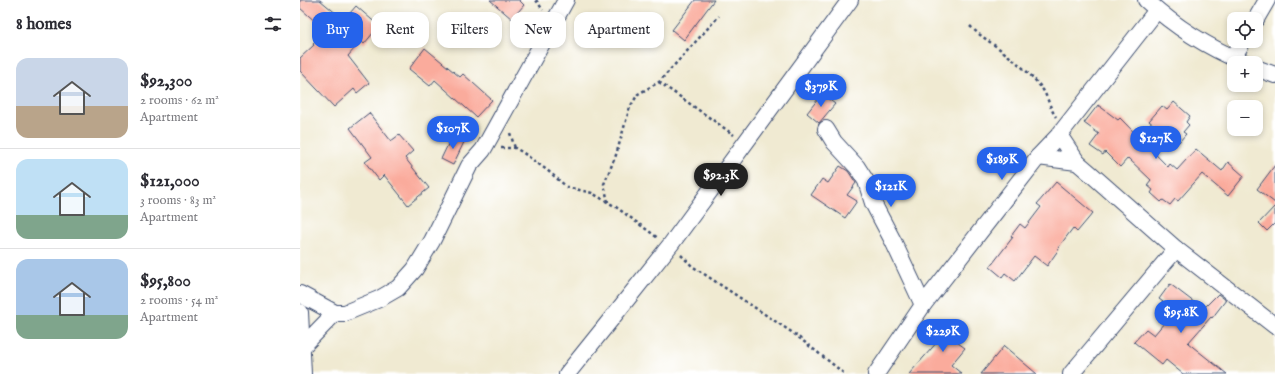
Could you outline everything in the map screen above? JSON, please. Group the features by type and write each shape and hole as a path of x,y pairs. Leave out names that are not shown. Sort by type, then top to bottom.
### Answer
{"street":[{"path":"300,294 336,313 345,313 379,299 398,288 418,263 432,241 469,166 482,150 566,0"},
{"path":"567,374 670,244 850,0"},
{"path":"1260,12 1267,0"},
{"path":"876,374 923,305 1038,157 1061,132 1151,5 1186,32 1230,56"},
{"path":"1263,71 1275,75"},
{"path":"826,129 834,142 857,167 866,181 873,203 893,241 923,305"},
{"path":"1061,132 1077,162 1176,249 1275,326"},
{"path":"1038,157 1077,162"},
{"path":"1071,374 1176,249"},
{"path":"300,312 303,374"},
{"path":"302,347 336,313"}],"path":[{"path":"608,202 604,184 616,155 630,107 638,94 659,82 719,16"},
{"path":"970,26 977,34 1006,54 1026,71 1040,86 1050,102 1052,111 1061,132"},
{"path":"659,82 744,142"},
{"path":"482,150 515,148 547,170 567,187 592,193 616,206 655,236 670,244 692,266 793,333 845,374"}],"building":[{"path":"300,0 320,0 334,12 312,12 312,19 300,8"},
{"path":"490,0 519,0 524,5 518,12 510,12 510,17"},
{"path":"695,0 714,0 684,40 672,30"},
{"path":"356,6 363,12 351,12"},
{"path":"363,12 371,19 371,36 364,44"},
{"path":"312,47 355,48 348,56 369,83 357,93 354,89 334,107 300,71 300,58"},
{"path":"425,48 460,77 463,74 492,100 476,117 435,80 430,86 409,69"},
{"path":"822,94 835,104 819,123 807,113"},
{"path":"1174,102 1190,116 1186,122 1189,125 1183,132 1186,134 1179,142 1170,135 1168,137 1149,121 1162,106 1167,110"},
{"path":"1098,105 1118,120 1120,118 1168,167 1170,164 1177,170 1196,149 1222,171 1228,162 1244,176 1228,196 1202,174 1178,201 1175,199 1170,205 1163,200 1161,202 1151,193 1153,190 1147,185 1151,180 1128,158 1120,167 1105,152 1103,155 1090,146 1099,134 1084,123"},
{"path":"369,113 391,141 399,135 413,151 405,158 429,188 408,205 384,175 379,180 365,162 372,157 350,128"},
{"path":"453,134 465,140 453,165 441,159"},
{"path":"1275,165 1275,203 1257,189"},
{"path":"840,166 848,171 856,183 847,195 857,201 845,218 811,195 822,179 828,183"},
{"path":"1056,182 1093,213 1077,232 1073,228 1047,266 1034,256 1015,281 1005,273 1002,277 990,267 1013,237 1011,236 1020,224 1025,228 1041,207 1037,204"},
{"path":"1275,206 1275,223 1267,231 1259,223"},
{"path":"1170,284 1203,309 1218,294 1226,300 1212,318 1211,317 1188,343 1227,374 1183,374 1166,360 1162,365 1134,342 1146,329 1154,335 1170,316 1162,310 1166,304 1159,299"},
{"path":"954,319 968,332 958,343 965,348 951,365 962,374 909,374 939,340 937,339"},
{"path":"1004,346 1037,374 981,374"}]}
